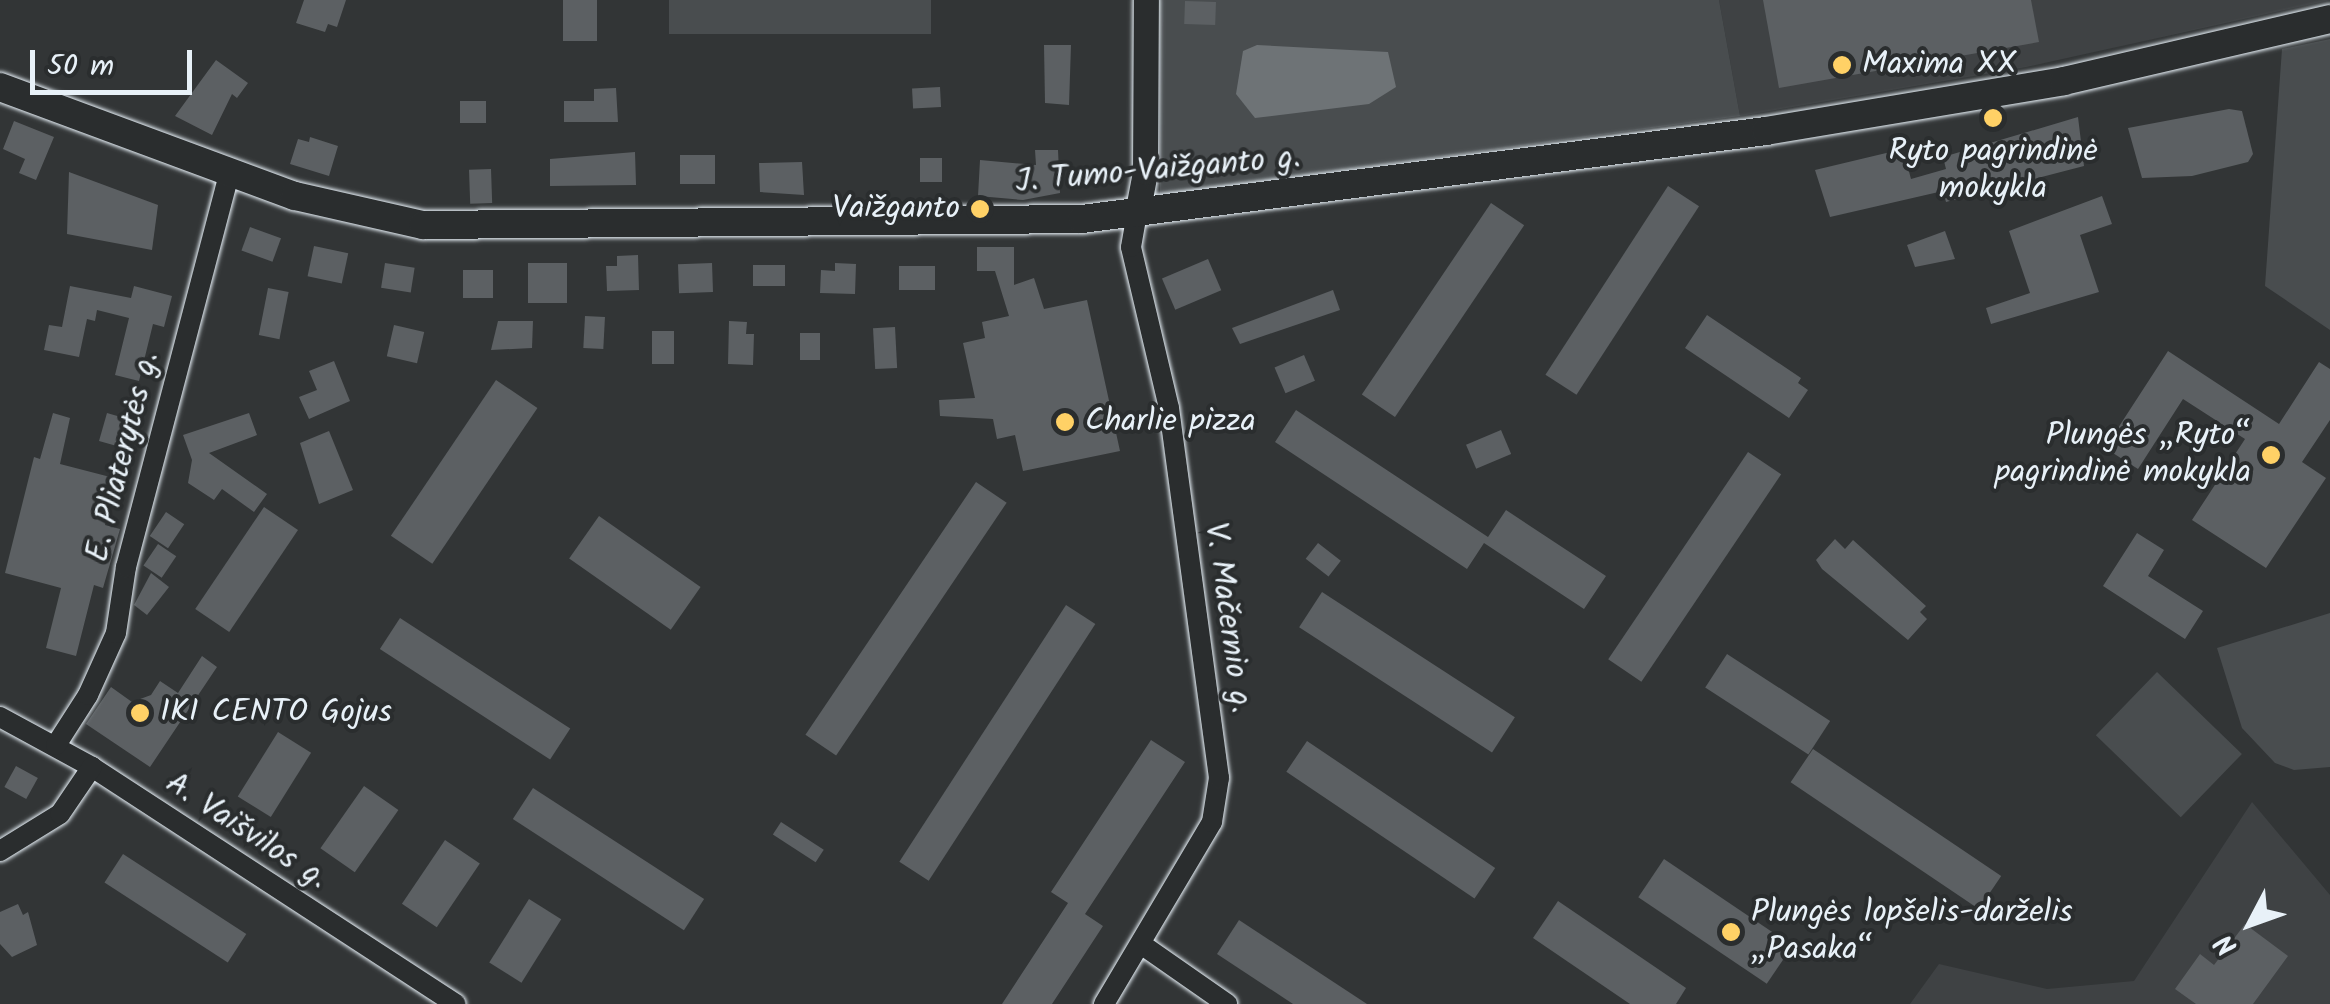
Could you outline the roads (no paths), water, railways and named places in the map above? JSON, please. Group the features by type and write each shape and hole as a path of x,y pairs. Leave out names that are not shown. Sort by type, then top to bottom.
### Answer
{"main road":[{"name":"J. Tumo-Vaižganto g.","path":"0,86 229,174 339,210 467,228 1136,214 1766,131 2064,81 2330,19"}],"street":[{"path":"1136,214 1145,172 1146,0"},
{"name":"E. Pliaterytės g.","path":"56,745 116,633 126,567 229,174"},
{"name":"V. Mačernio g.","path":"1104,1004 1212,822 1219,778 1169,408 1132,247 1136,214"},
{"name":"A. Vaišvilos g.","path":"0,717 92,767 455,1004"},
{"path":"0,851 60,814 92,767"},
{"path":"1142,944 1227,1004"}],"place":[{"name":"Maxima XX","path":"1842,65"},
{"name":"Ryto pagrindinė mokykla","path":"1993,118"},
{"name":"Vaižganto","path":"980,209"},
{"name":"Charlie pizza","path":"1065,422"},
{"name":"Plungės „Ryto“ pagrindinė mokykla","path":"2271,455"},
{"name":"IKI CENTO Gojus","path":"140,713"},
{"name":"Plungės lopšelis-darželis „Pasaka“","path":"1731,932"}]}
